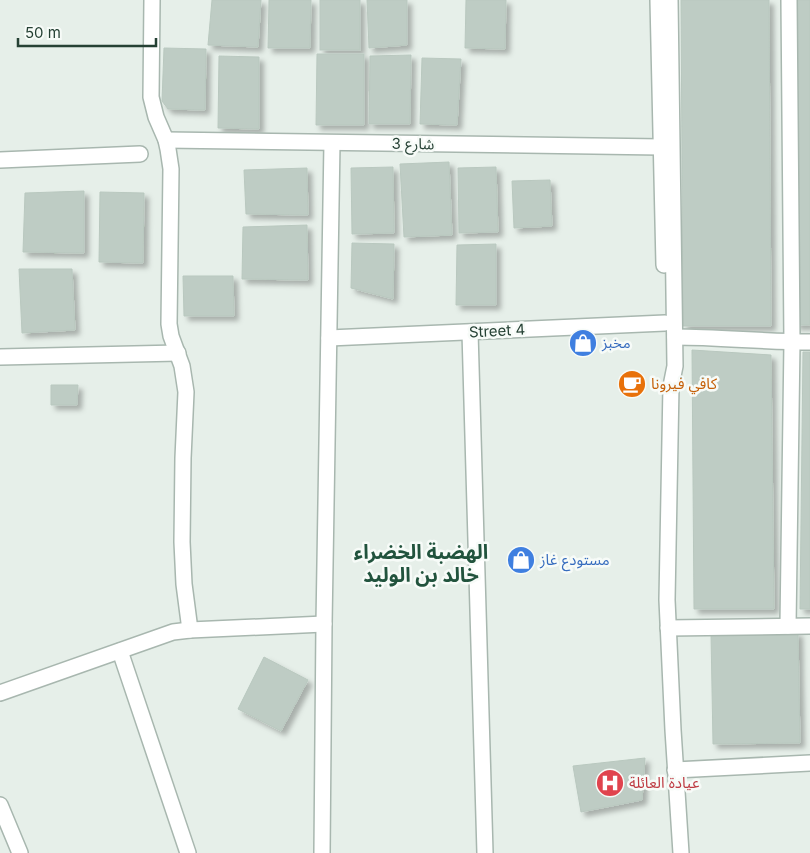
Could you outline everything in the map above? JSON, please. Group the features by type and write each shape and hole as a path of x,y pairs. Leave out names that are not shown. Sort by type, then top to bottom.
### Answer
{"street":[{"path":"152,0 151,97 156,117 166,140 171,169 169,324 171,336 178,353 186,392 182,542 184,584 190,630"},
{"path":"658,0 665,323 668,376 672,386"},
{"path":"670,0 675,366 672,386 667,600 681,853"},
{"path":"788,626 792,342 789,0"},
{"name":"شارع 3","path":"166,140 661,148"},
{"path":"322,853 332,143"},
{"path":"0,160 140,154"},
{"name":"Street 4","path":"329,338 665,323"},
{"path":"470,332 485,853"},
{"path":"675,337 810,342"},
{"path":"0,356 178,353"},
{"path":"0,693 173,632 324,624"},
{"path":"668,628 810,626"},
{"path":"120,651 188,853"},
{"path":"675,770 810,763"},
{"path":"0,805 20,853"}],"building":[{"path":"212,0 261,0 258,47 208,45"},
{"path":"269,0 311,0 310,48 268,48"},
{"path":"320,0 360,0 360,50 320,50"},
{"path":"367,0 407,0 407,45 369,48"},
{"path":"466,0 506,0 505,49 465,48"},
{"path":"681,0 769,0 771,326 683,326"},
{"path":"794,0 810,0 810,325 795,325"},
{"path":"164,48 206,49 205,110 168,109 162,101"},
{"path":"317,54 364,54 364,125 316,125"},
{"path":"411,55 410,124 369,124 370,56"},
{"path":"219,56 259,57 259,129 218,128"},
{"path":"422,58 461,59 457,125 420,124"},
{"path":"449,162 452,235 404,237 400,164"},
{"path":"393,167 394,233 352,234 351,168"},
{"path":"496,167 498,232 459,233 458,168"},
{"path":"307,168 308,215 246,214 244,170"},
{"path":"550,180 552,226 514,228 512,181"},
{"path":"84,191 84,253 23,252 25,193"},
{"path":"100,192 144,193 143,263 99,262"},
{"path":"307,225 308,280 242,279 243,227"},
{"path":"352,243 394,244 393,299 351,288"},
{"path":"496,244 496,305 456,305 457,245"},
{"path":"19,269 72,269 75,330 22,333"},
{"path":"183,276 233,276 234,316 184,316"},
{"path":"692,350 771,355 774,609 694,609"},
{"path":"803,352 810,352 810,609 800,609"},
{"path":"51,385 78,385 77,405 51,405"},
{"path":"798,632 800,743 713,744 711,634"},
{"path":"264,657 308,680 281,731 238,709"},
{"name":"عيادة العائلة","path":"645,758 642,800 581,812 573,766"}],"place":[{"name":"مخبز","path":"583,343"},
{"name":"كافي فيرونا","path":"632,384"},
{"name":"مستودع غاز","path":"521,560"},
{"name":"عيادة العائلة","path":"610,783"}],"district":[{"name":"الهضبة الخضراء خالد بن الوليد","path":"421,564"}]}
